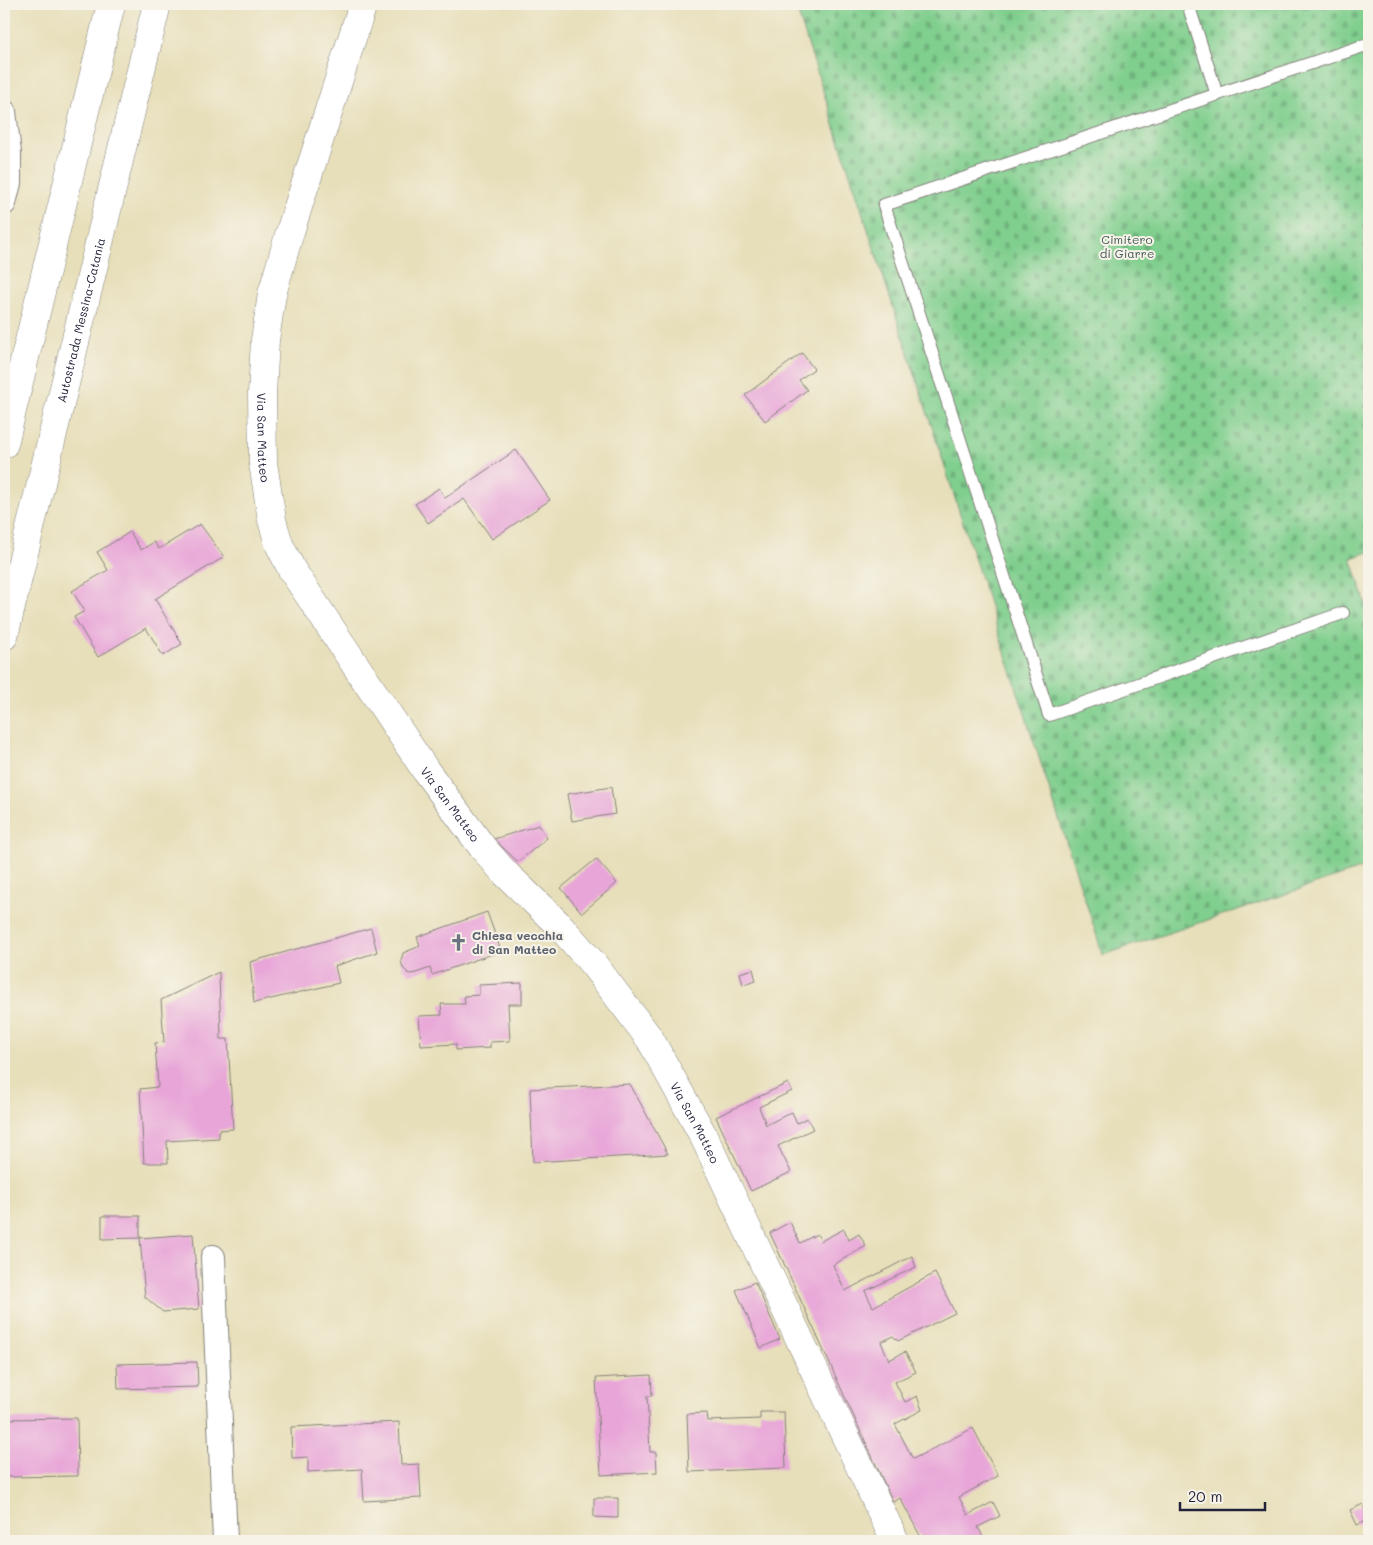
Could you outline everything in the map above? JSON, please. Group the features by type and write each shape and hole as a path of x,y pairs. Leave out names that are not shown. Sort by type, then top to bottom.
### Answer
{"main road":[{"path":"4,444 111,4"},
{"name":"Autostrada Messina-Catania","path":"4,636 157,4"},
{"name":"Via San Matteo","path":"363,4 272,294 265,340 262,394 263,463 272,520 279,544 292,570 388,714 483,848 505,873 560,926 594,965 650,1039 704,1137 895,1541"}],"street":[{"path":"4,112 9,154 9,184 4,203"},
{"path":"213,1257 225,1541"}],"lane":[{"path":"1188,4 1217,95"},
{"path":"1343,613 1049,715 884,205 1369,44"}],"green space":[{"name":"Cimitero di Giarre","path":"795,4 1369,4 1369,552 1351,558 1369,613 1369,866 1103,955"}],"building":[{"path":"802,353 814,369 799,380 807,390 765,421 745,395"},
{"path":"516,450 550,500 492,539 464,499 428,523 415,504 439,488 445,498"},
{"path":"200,524 224,557 155,599 182,644 163,656 146,628 98,657 74,617 85,611 72,591 108,570 97,552 130,532 141,550 154,542 159,549"},
{"path":"611,787 615,814 572,821 567,794"},
{"path":"539,825 547,838 518,862 494,839"},
{"path":"596,859 617,883 582,913 561,888"},
{"name":"Chiesa vecchia di San Matteo","path":"487,912 501,951 432,975 430,968 409,974 403,968 401,961 403,953 420,946 417,937"},
{"path":"371,928 377,952 335,966 339,983 254,1003 250,962"},
{"path":"753,969 756,981 743,985 740,973"},
{"path":"219,972 221,1039 228,1039 233,1129 219,1130 219,1138 167,1141 168,1163 144,1163 140,1089 158,1087 155,1043 164,1042 161,1000"},
{"path":"522,983 522,1004 508,1004 510,1041 490,1042 490,1048 456,1050 456,1044 421,1046 419,1016 442,1015 441,1004 465,1004 464,996 479,995 479,985"},
{"path":"788,1083 792,1091 759,1107 766,1125 792,1112 797,1123 807,1118 813,1129 778,1146 791,1172 751,1191 716,1117"},
{"path":"630,1084 668,1154 533,1162 530,1089"},
{"path":"102,1216 140,1216 140,1238 102,1239"},
{"path":"790,1222 800,1243 817,1234 821,1241 844,1229 849,1240 859,1234 866,1246 833,1265 845,1291 912,1256 916,1267 865,1291 873,1307 935,1273 955,1313 898,1341 893,1336 881,1342 889,1360 905,1352 916,1372 895,1382 905,1402 917,1396 922,1410 895,1424 913,1459 973,1428 998,1476 959,1497 968,1515 993,1502 1000,1516 978,1527 985,1541 923,1541 900,1498 893,1502 770,1233"},
{"path":"193,1234 199,1309 163,1312 145,1297 140,1238"},
{"path":"755,1282 780,1339 761,1348 736,1290"},
{"path":"197,1362 198,1387 118,1389 117,1364"},
{"path":"651,1375 652,1396 647,1396 650,1452 656,1452 657,1472 601,1475 596,1378"},
{"path":"760,1412 784,1412 786,1468 689,1472 687,1414 707,1413 708,1421 760,1419"},
{"path":"77,1418 78,1476 4,1477 4,1419"},
{"path":"399,1422 401,1465 419,1464 421,1498 364,1501 362,1469 308,1472 308,1457 292,1458 291,1427"},
{"path":"594,1498 618,1498 618,1518 594,1517"},
{"path":"1363,1504 1369,1520 1357,1525 1350,1510"},
{"path":"1366,1535 1369,1541 1354,1541"}],"place":[{"name":"Chiesa vecchia di San Matteo","path":"458,942"}]}
